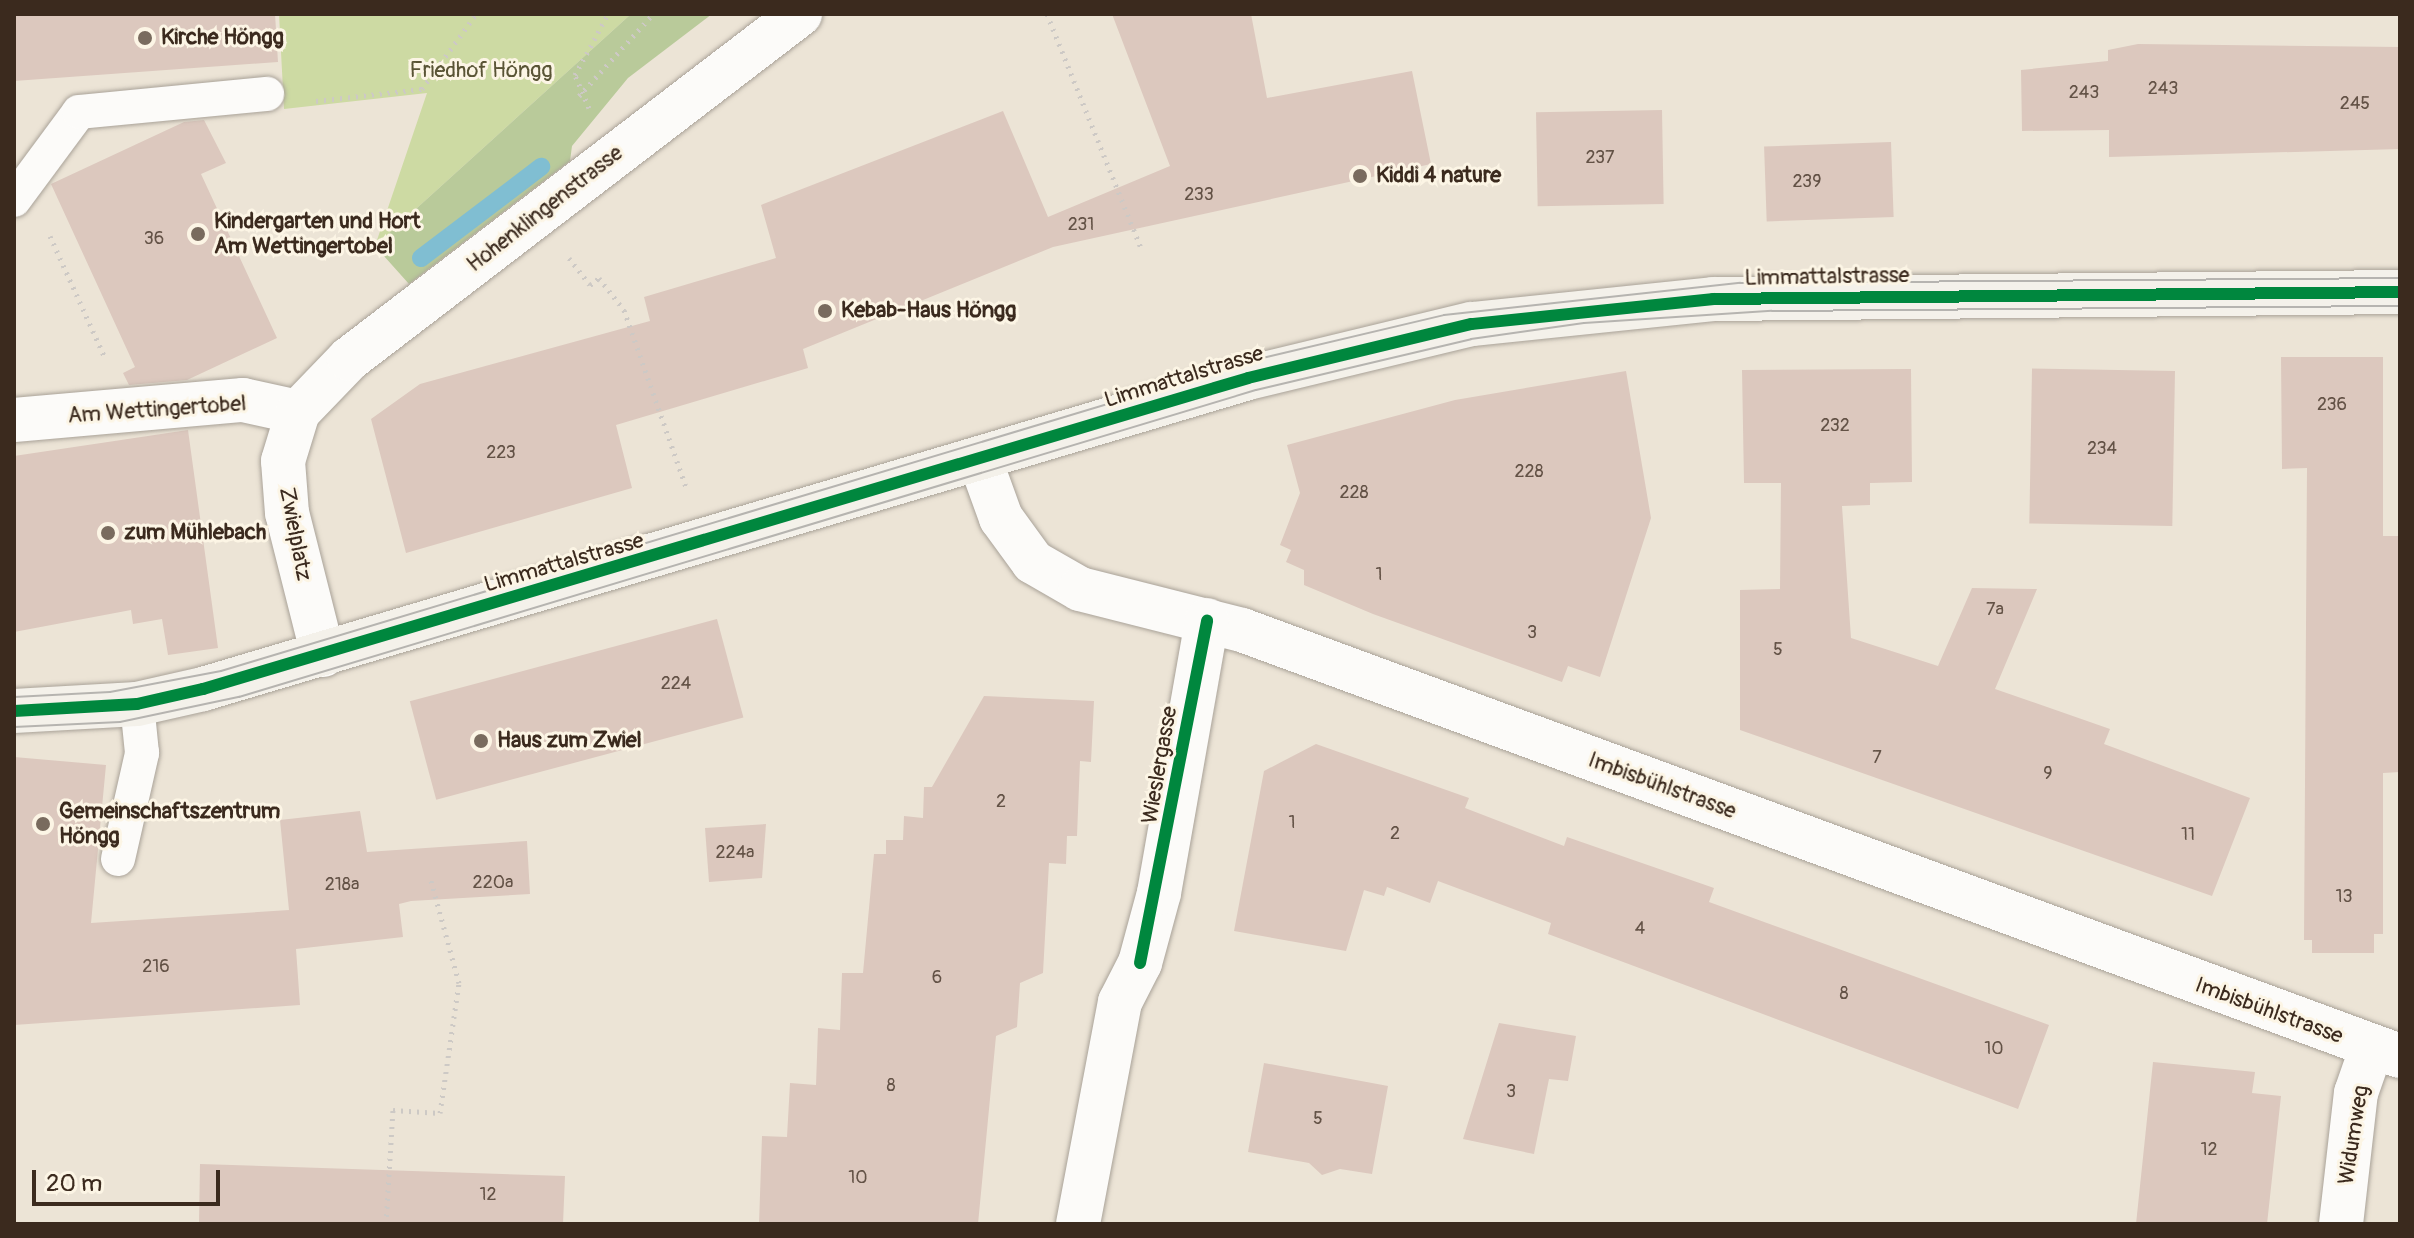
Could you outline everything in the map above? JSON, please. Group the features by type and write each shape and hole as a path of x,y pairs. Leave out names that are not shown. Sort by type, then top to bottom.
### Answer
{"street":[{"name":"Hohenklingenstrasse","path":"298,412 349,359 800,14"},
{"name":"Limmattalstrasse","path":"14,711 137,704 323,655 1324,357 1558,311 1781,297 2400,292"},
{"name":"Am Wettingertobel","path":"14,420 243,400 298,412"},
{"name":"Zwielplatz","path":"298,412 283,461 287,513 323,655"},
{"name":"Imbisbühlstrasse","path":"980,460 1001,518 1053,577 1207,620 2386,1051"},
{"name":"Wieslergasse","path":"1078,1224 1120,1002 1140,963 1207,620"},
{"name":"Widumweg","path":"2341,1224 2356,1093 2386,1051"}],"lane":[{"path":"14,200 79,112 267,94"},
{"path":"118,859 142,753 137,704"}],"path":[{"path":"267,94 309,102 422,89 476,14"},
{"path":"608,14 575,75 579,97 621,149"},
{"path":"579,97 653,14"},
{"path":"1047,14 1141,248"},
{"path":"45,227 107,363"},
{"path":"559,246 590,285 599,278 624,310 690,499"},
{"path":"386,1224 393,1110 440,1113 459,983 430,877"}],"green space":[{"name":"Friedhof Höngg","path":"279,14 631,14 375,246 427,93 284,109"},
{"path":"631,14 712,14 628,78 572,146 570,161 409,284 375,246"}],"building":[{"name":"Kirche Höngg","path":"14,14 275,14 278,62 14,81"},
{"path":"1112,14 1251,14 1267,98 1412,71 1431,164 1053,247 803,349 808,368 616,425 632,488 406,553 371,419 420,384 650,321 644,297 776,258 761,205 1003,111 1048,217 1170,166"},
{"path":"2138,44 2400,47 2400,149 2109,157 2109,130 2022,131 2021,70 2108,61 2108,50"},
{"path":"1662,110 1664,204 1538,206 1536,112"},
{"path":"204,120 226,163 201,174 277,338 187,380 129,385 123,373 135,367 51,184 184,122"},
{"path":"1891,142 1894,217 1767,221 1764,146"},
{"path":"2281,357 2383,357 2383,536 2399,536 2400,772 2383,773 2383,934 2374,934 2374,953 2312,953 2312,940 2304,940 2307,468 2282,469"},
{"path":"1911,369 1912,482 1870,483 1870,505 1842,506 1851,638 1938,666 1972,588 2037,589 1995,689 2110,729 2104,744 2250,798 2212,896 1740,730 1740,590 1780,589 1781,483 1744,483 1742,370"},
{"path":"2032,369 2175,371 2172,526 2029,523"},
{"path":"1626,371 1651,518 1600,677 1568,666 1562,682 1373,614 1304,585 1304,570 1286,562 1291,550 1280,545 1300,493 1287,445 1455,400"},
{"name":"zum Mühlebach","path":"188,430 218,648 168,655 162,619 133,624 131,610 14,632 14,456"},
{"path":"717,619 743,718 436,800 410,701"},
{"path":"984,696 1094,701 1091,762 1080,761 1077,836 1067,836 1066,864 1049,863 1043,973 1020,983 1017,1027 996,1036 978,1224 759,1224 762,1136 787,1137 790,1083 816,1085 818,1028 840,1030 842,973 863,973 874,854 886,854 886,840 903,840 904,816 923,818 924,787 932,787"},
{"path":"1316,744 1469,798 1465,808 1564,846 1567,837 1714,888 1709,902 2049,1025 2018,1109 1548,934 1551,923 1438,881 1430,903 1387,887 1384,896 1364,890 1346,951 1234,931 1264,771"},
{"path":"14,757 106,765 91,923 289,910 280,820 360,811 367,852 527,841 530,894 411,901 399,904 403,937 296,949 300,1005 14,1025"},
{"path":"766,824 762,878 709,882 705,828"},
{"path":"1499,1023 1576,1036 1568,1081 1549,1079 1534,1154 1463,1139"},
{"path":"2153,1062 2255,1072 2252,1093 2281,1096 2267,1224 2136,1224"},
{"path":"1264,1063 1388,1086 1372,1174 1340,1169 1322,1175 1309,1163 1248,1152"},
{"path":"200,1164 565,1176 563,1224 199,1224"}],"waterway":[{"path":"421,258 541,167"}],"tram line":[{"path":"14,697 110,692 221,671 1254,360 1444,315 1740,283 2400,278"},
{"path":"14,727 120,722 239,697 1256,390 1471,339 1584,323 1772,311 2400,306"}],"cycle path":[{"path":"14,711 137,704 203,689 1248,378 1472,324 1713,299 2400,292"},
{"path":"1140,963 1207,620"}],"place":[{"name":"Kirche Höngg","path":"145,38"},
{"name":"Kiddi 4 nature","path":"1360,176"},
{"name":"Kindergarten und Hort Am Wettingertobel","path":"198,234"},
{"name":"Kebab-Haus Höngg","path":"825,311"},
{"name":"zum Mühlebach","path":"108,533"},
{"name":"Haus zum Zwiel","path":"481,741"},
{"name":"Gemeinschaftszentrum Höngg","path":"43,824"}]}
